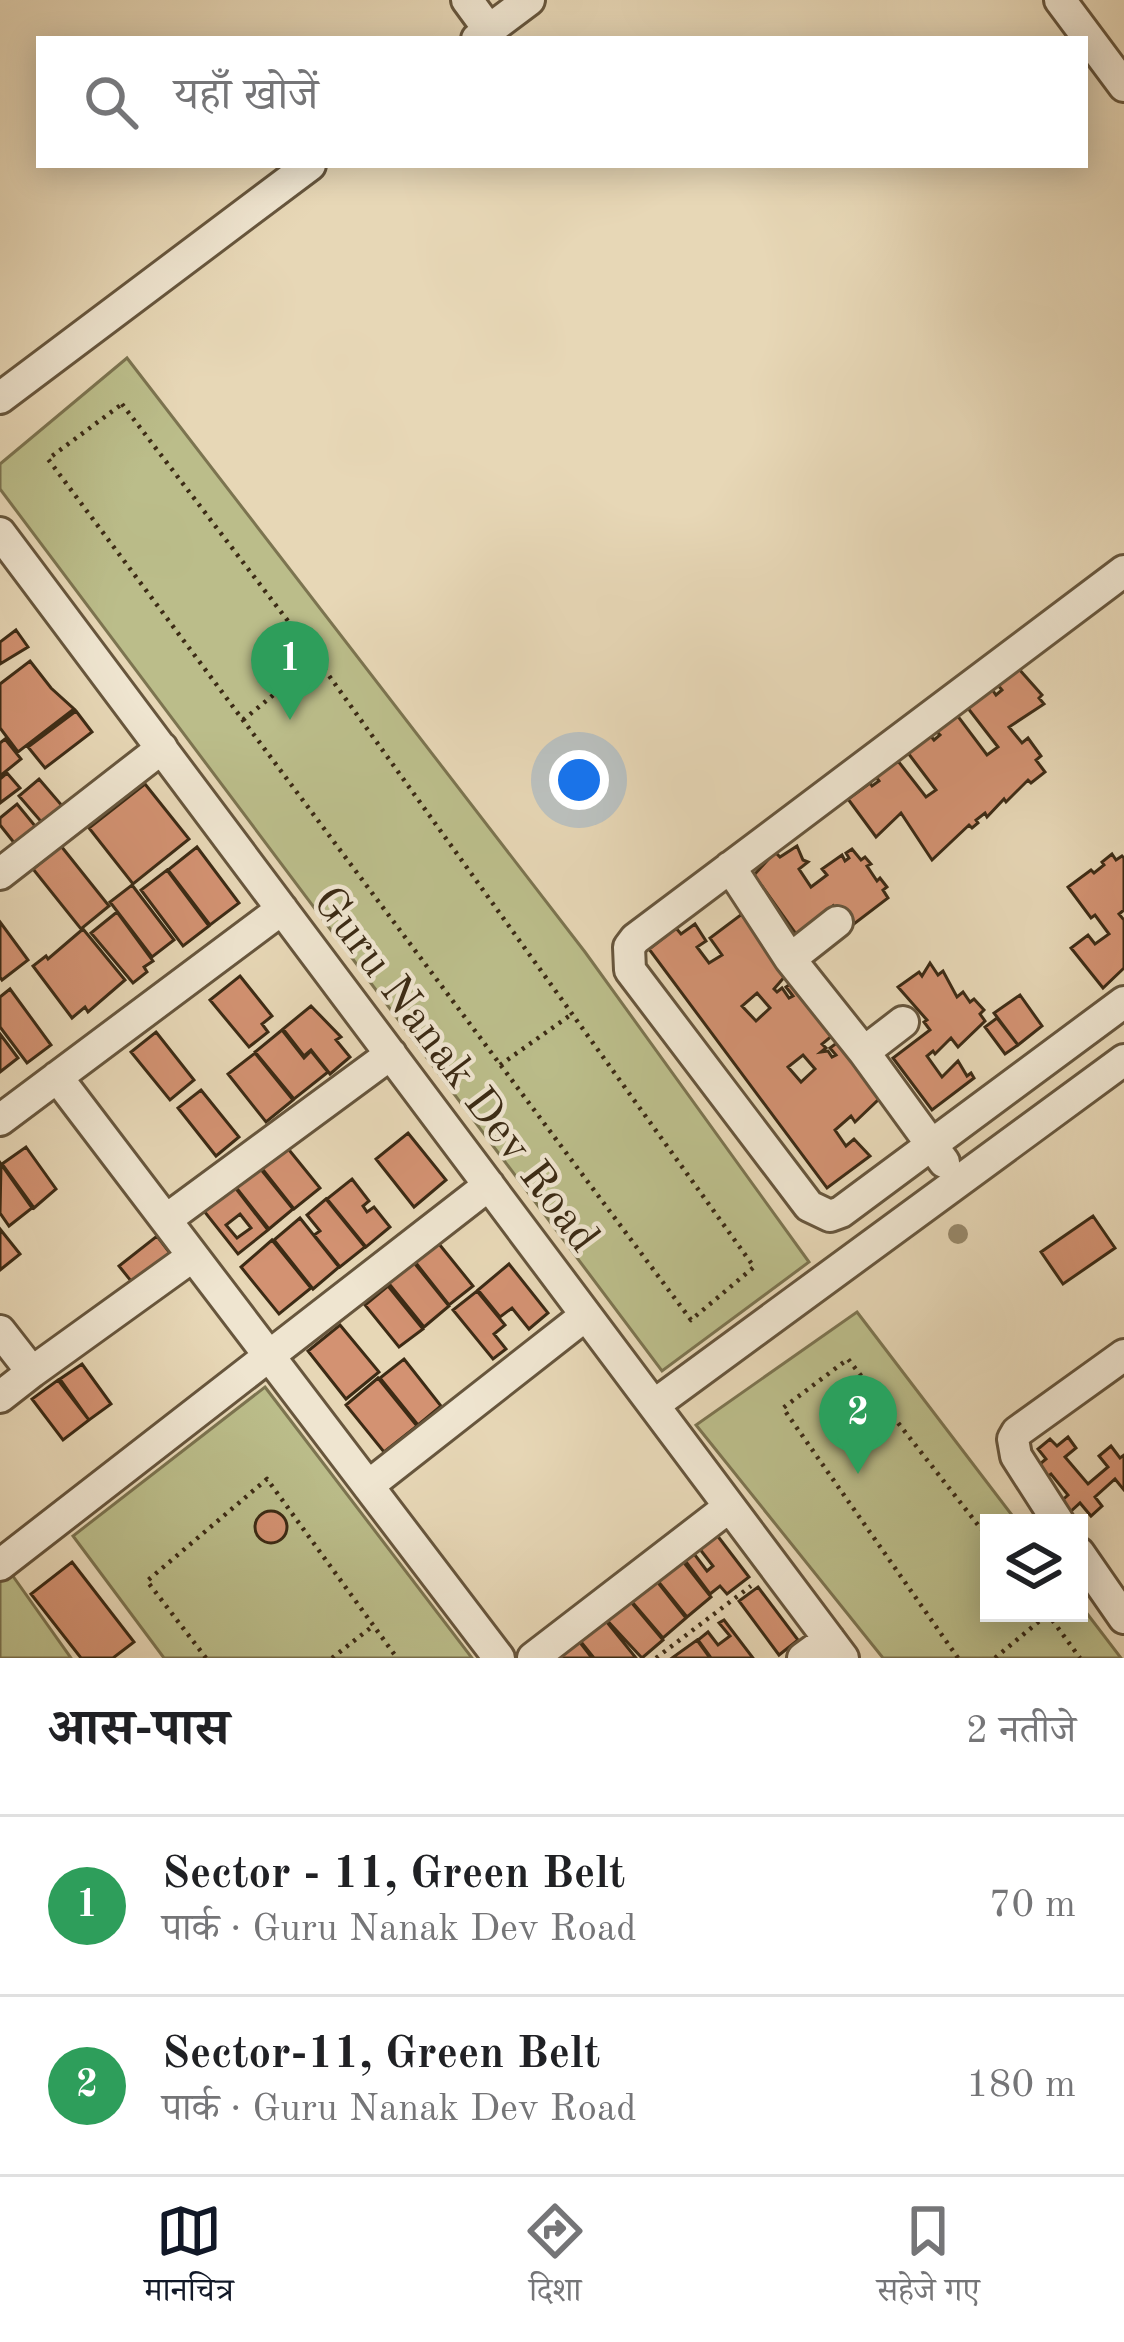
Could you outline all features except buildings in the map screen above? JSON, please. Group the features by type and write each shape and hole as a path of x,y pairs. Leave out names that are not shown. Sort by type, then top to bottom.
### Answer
{"street":[{"path":"466,0 483,34 529,0"},
{"path":"1075,5 1124,86"},
{"path":"0,398 306,168"},
{"name":"Guru Nanak Dev Road","path":"0,532 836,1648"},
{"path":"1124,571 628,947 630,970 808,1206 830,1216 841,1213 1124,1002"},
{"path":"0,873 161,748"},
{"path":"730,866 790,959 958,1182"},
{"path":"0,1120 281,909"},
{"path":"790,959 836,922"},
{"path":"864,1052 904,1022"},
{"path":"167,1219 391,1054"},
{"path":"654,1406 1122,1065"},
{"path":"57,1077 499,1658"},
{"path":"0,1564 489,1185"},
{"path":"0,1397 193,1256"},
{"path":"368,1486 586,1315"},
{"path":"0,1331 32,1372"},
{"path":"1053,1514 1016,1456 1012,1439 1124,1355"},
{"path":"532,1658 729,1508"},
{"path":"1088,1563 1118,1598"},
{"path":"803,1658 836,1648"}],"path":[{"path":"122,404 317,659 754,1267 691,1320 48,459 122,404"},
{"path":"243,720 317,659"},
{"path":"500,1065 572,1014"},
{"path":"958,1658 783,1408 848,1359 980,1528"},
{"path":"206,1658 147,1581 267,1479 397,1658"},
{"path":"656,1658 775,1568"},
{"path":"995,1658 1038,1622"},
{"path":"1053,1622 1080,1658"},
{"path":"332,1658 373,1626"}],"green space":[{"path":"127,358 585,952 809,1262 662,1371 0,489 0,464"},
{"path":"857,1312 1011,1514 980,1514 980,1622 1088,1622 1088,1615 1121,1658 883,1658 696,1425"},
{"path":"265,1387 472,1658 164,1658 73,1536"},
{"path":"10,1572 71,1658 0,1658 0,1580"}],"place":[{"name":"Sector - 11, Green Belt","path":"290,720"},
{"name":"Sector-11, Green Belt","path":"858,1474"}]}
